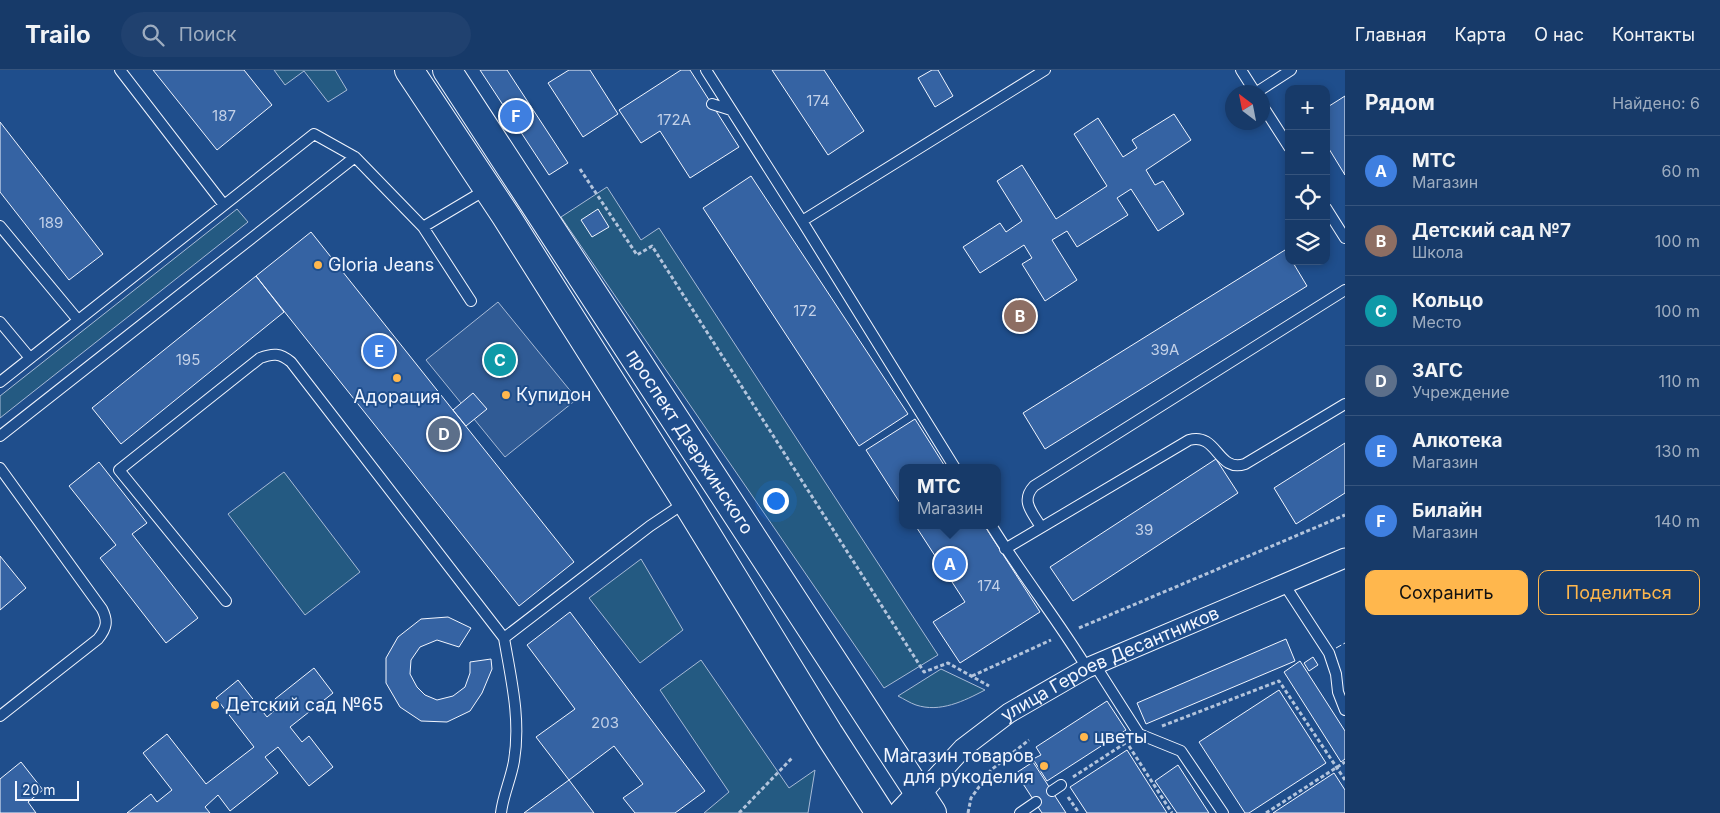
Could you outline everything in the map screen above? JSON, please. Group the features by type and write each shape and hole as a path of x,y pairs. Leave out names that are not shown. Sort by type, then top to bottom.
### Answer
{"street":[{"name":"проспект Дзержинского","path":"410,70 506,216 880,813"},
{"name":"проспект Дзержинского","path":"447,70 919,807"},
{"name":"улица Героев Десантников","path":"919,807 963,748 1009,713 1091,667 1345,558"}],"lane":[{"path":"120,70 224,205"},
{"path":"706,70 953,464"},
{"path":"802,221 1045,70"},
{"path":"1242,70 1252,85"},
{"path":"1267,85 1291,70"},
{"path":"712,104 732,110"},
{"path":"1270,117 1285,141"},
{"path":"0,382 314,134 355,157 423,227 471,301"},
{"path":"0,436 355,157"},
{"path":"423,227 487,189"},
{"path":"1330,214 1345,238"},
{"path":"0,226 78,320"},
{"path":"1041,527 1029,508 1027,500 1028,492 1034,486 1345,290"},
{"path":"0,322 30,358"},
{"path":"226,601 118,470 260,358 270,354 282,355 291,362 504,638 515,699 518,732 514,763 502,801 501,813"},
{"path":"1005,549 1189,440 1204,439 1225,461 1231,465 1238,466 1245,464 1345,404"},
{"path":"0,468 102,608 107,619 105,630 98,639 0,716"},
{"path":"504,638 650,526 686,501"},
{"path":"993,529 1005,549 1139,734 1181,751 1222,813"},
{"path":"1284,584 1329,653 1336,674 1338,692 1345,710"},
{"path":"1020,813 1036,802"}],"path":[{"path":"580,169 637,255 652,246 924,672 948,663 989,686"},
{"path":"972,676 1345,515"},
{"path":"1056,788 1139,734 1279,681 1345,780"},
{"path":"968,813 971,798 991,770 1029,740"},
{"path":"1127,742 1172,813"},
{"path":"739,813 792,758"},
{"path":"1266,813 1345,762"}],"shaded area":[{"path":"274,70 335,70 347,90 328,102 304,71 285,85"},
{"path":"607,187 641,240 659,228 938,655 884,688 561,217"},
{"path":"237,209 248,222 0,418 0,396"},
{"path":"498,302 577,399 505,457 426,360"},
{"path":"284,472 360,572 305,615 228,514"},
{"path":"641,559 683,630 640,663 589,598"},
{"path":"701,660 789,788 815,770 808,813 704,813 729,792 660,690"},
{"path":"941,669 985,690 952,705 934,708 916,705 898,696"}],"building":[{"path":"153,70 244,70 272,105 217,150"},
{"path":"480,70 507,70 568,163 549,175"},
{"path":"569,70 590,70 618,114 583,137 548,83"},
{"path":"681,70 690,70 739,147 690,178 660,131 641,143 619,110"},
{"path":"772,70 824,70 864,131 828,155"},
{"path":"932,70 938,70 953,96 935,107 918,78"},
{"path":"1345,96 1345,175 1330,151 1330,105"},
{"path":"1174,114 1191,140 1146,170 1155,185 1163,181 1184,214 1158,231 1131,189 1117,198 1128,215 1077,247 1067,231 1052,240 1077,280 1045,301 1022,264 1032,258 1024,245 980,273 963,247 1000,223 1006,232 1022,221 997,181 1022,165 1056,219 1107,186 1074,134 1098,118 1123,157 1137,148 1132,140"},
{"path":"0,122 103,254 69,280 0,192"},
{"path":"751,176 908,414 859,446 703,208"},
{"path":"598,209 609,227 592,237 581,220"},
{"path":"311,232 574,562 519,606 256,276"},
{"path":"1285,250 1285,265 1294,265 1307,286 1045,449 1023,413"},
{"path":"256,276 284,312 121,444 92,408"},
{"path":"473,393 487,409 466,426 453,410"},
{"path":"915,419 943,464 899,464 899,501 866,450"},
{"path":"1345,443 1345,493 1296,524 1274,488"},
{"path":"1216,459 1238,493 1073,601 1050,567"},
{"path":"99,462 147,523 132,534 198,618 166,643 100,558 116,545 69,486"},
{"path":"918,529 987,529 1040,612 960,663 933,622 965,602"},
{"path":"0,556 26,588 0,610"},
{"path":"570,612 705,791 675,813 635,813 623,798 643,784 614,746 569,780 536,737 575,709 527,645"},
{"path":"448,617 471,628 459,647 437,640 420,647 411,660 410,674 417,687 425,695 437,700 453,696 465,687 470,673 470,662 491,659 492,669 482,693 470,711 447,722 421,721 400,707 386,683 386,658 398,637 421,619"},
{"path":"1286,639 1295,661 1146,724 1137,703"},
{"path":"1313,657 1318,665 1309,671 1304,663"},
{"path":"1300,661 1345,731 1345,759 1341,762 1284,672"},
{"path":"314,668 333,693 290,727 302,742 309,736 333,767 309,786 278,747 265,757 278,773 230,811 218,795 205,807 210,813 127,813 151,794 157,802 172,790 143,753 167,734 206,784 254,747 216,698 238,680 267,717 280,706 275,699"},
{"path":"1279,690 1326,763 1249,813 1245,813 1199,742"},
{"path":"1107,701 1126,730 1047,781 1033,759 1041,755 1036,747"},
{"path":"1127,750 1167,813 1087,813 1070,787"},
{"path":"21,762 43,790 28,802 36,813 0,813 0,779"},
{"path":"1033,762 1066,813 1042,813 1016,773"},
{"path":"1178,765 1209,813 1177,813 1155,781"},
{"path":"1334,773 1345,790 1345,813 1273,813"},
{"path":"569,780 594,813 524,813"}],"fence":[{"path":"1336,648 1345,643"}],"place":[{"name":"Билайн","path":"516,116"},
{"name":"Gloria Jeans","path":"318,265"},
{"name":"Детский сад №7","path":"1020,316"},
{"name":"Алкотека","path":"379,351"},
{"name":"Кольцо","path":"500,360"},
{"name":"Адорация","path":"397,378"},
{"name":"Купидон","path":"506,395"},
{"name":"ЗАГС","path":"444,434"},
{"name":"МТС","path":"950,564"},
{"name":"Детский сад №65","path":"215,705"},
{"name":"цветы","path":"1084,737"},
{"name":"Магазин товаров для рукоделия","path":"1044,766"}]}
